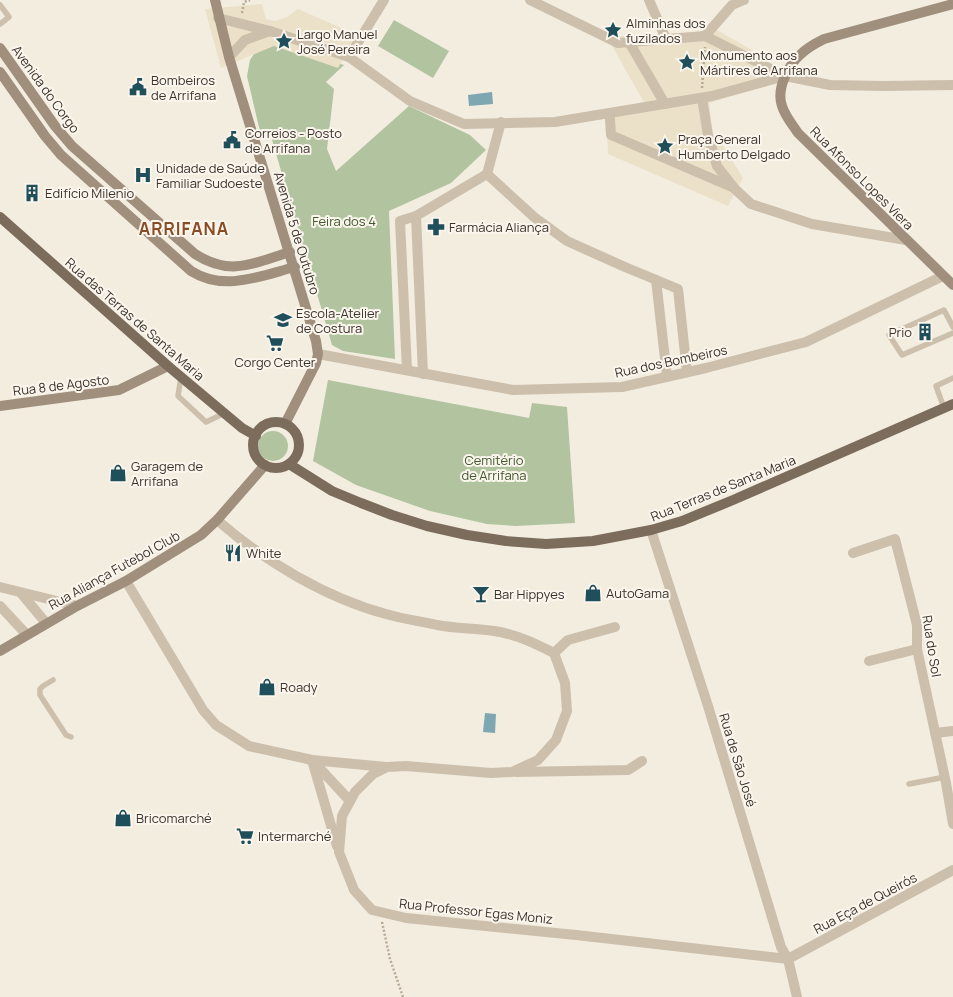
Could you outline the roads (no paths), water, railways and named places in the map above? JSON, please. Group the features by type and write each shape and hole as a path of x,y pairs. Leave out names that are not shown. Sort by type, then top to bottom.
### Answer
{"main road":[{"name":"Rua das Terras de Santa Maria","path":"0,217 168,366 242,428 256,436"},
{"name":"Rua Terras de Santa Maria","path":"289,464 332,490 361,504 399,518 467,535 506,541 546,544 593,541 651,530 682,521 949,406"},
{"path":"271,423 285,424 291,427 295,432 299,446 298,453 289,464 277,468 265,464 260,460 254,449 256,436 259,430 271,423"}],"street":[{"name":"Avenida 5 de Outubro","path":"215,0 218,18 229,57 295,267 316,341 318,354"},
{"path":"349,56 384,0"},
{"path":"530,0 618,43 705,36 785,76 830,85 883,86 953,84"},
{"path":"649,0 666,39"},
{"path":"705,36 732,5 744,0"},
{"path":"218,18 270,31 349,56 410,101 464,124 555,122 712,96 785,76 799,55 824,39 953,4"},
{"path":"229,57 245,40 270,31"},
{"path":"629,42 665,104"},
{"name":"Avenida do Corgo","path":"0,48 55,126 72,146 195,254 205,261 216,265 234,268 290,252"},
{"name":"Avenida do Corgo","path":"0,72 45,136 58,151 191,271 200,277 224,282 235,282 295,267"},
{"name":"Rua Afonso Lopes Viera","path":"785,76 780,89 781,105 788,119 798,133 953,285"},
{"path":"702,98 708,134 717,166 735,189 751,204 812,224 906,240"},
{"path":"610,118 611,135 735,189"},
{"path":"407,370 400,221 416,216 487,174 501,122"},
{"path":"487,174 534,217 567,241 678,289 687,372"},
{"path":"416,216 423,374"},
{"path":"402,276 419,275"},
{"name":"Rua dos Bombeiros","path":"318,354 513,390 622,387 706,368 806,342 943,276"},
{"path":"656,280 667,376"},
{"path":"285,424 316,363 318,354"},
{"name":"Rua 8 de Agosto","path":"0,406 119,390 168,366"},
{"name":"Rua Aliança Futebol Club","path":"0,651 46,623 126,581 201,535 217,520 265,464"},
{"path":"217,520 237,537 303,580 347,601 386,614 441,626 500,632 527,639 554,653 568,640 614,627"},
{"name":"Rua de São José","path":"651,530 706,698 781,947 788,959 797,997"},
{"name":"Rua do Sol","path":"853,553 895,539 917,626 917,649 935,734 949,777 953,819"},
{"path":"126,581 203,710 216,726 249,746 312,760 387,767"},
{"path":"0,588 77,606"},
{"path":"21,593 46,623"},
{"path":"0,606 27,635"},
{"path":"869,661 917,649"},
{"name":"Rua Professor Egas Moniz","path":"554,653 565,684 566,712 556,740 538,760 512,772 490,773 406,766 387,767 373,774 355,792 342,816 339,852 354,890 372,910 406,918 576,935 788,959"},
{"path":"935,734 953,731"},
{"path":"312,760 350,801"},
{"path":"312,760 339,852"},
{"path":"512,772 628,770 642,761"},
{"name":"Rua Eça de Queirós","path":"788,959 953,870"}],"lane":[{"path":"0,5 9,17 0,24"},
{"path":"953,327 944,310 889,335 902,354 953,333"},
{"path":"181,377 178,396 206,422 225,414"},
{"path":"949,406 936,386 953,378"},
{"path":"53,680 43,686 40,690 40,695 66,735 71,737"},
{"path":"909,784 949,777"}],"water":[{"path":"492,92 493,104 469,106 468,95"},
{"path":"485,713 496,714 495,733 483,732"}],"place":[{"name":"Alminhas dos fuzilados","path":"613,30"},
{"name":"Largo Manuel José Pereira","path":"284,41"},
{"name":"Monumento aos Mártires de Arrifana","path":"687,62"},
{"name":"Bombeiros de Arrifana","path":"138,87"},
{"name":"Correios - Posto de Arrifana","path":"232,140"},
{"name":"Praça General Humberto Delgado","path":"665,146"},
{"name":"Unidade de Saúde Familiar Sudoeste","path":"143,175"},
{"name":"Edifício Milenio","path":"32,193"},
{"name":"Farmácia Aliança","path":"436,227"},
{"name":"Escola-Atelier de Costura","path":"283,320"},
{"name":"Prio","path":"925,332"},
{"name":"Corgo Center","path":"275,343"},
{"name":"Garagem de Arrifana","path":"118,473"},
{"name":"White","path":"233,553"},
{"name":"AutoGama","path":"593,593"},
{"name":"Bar Hippyes","path":"481,594"},
{"name":"Roady","path":"267,687"},
{"name":"Bricomarché","path":"123,818"},
{"name":"Intermarché","path":"245,836"}],"district":[{"name":"ARRIFANA","path":"184,228"}],"park label":[{"name":"Feira dos 4","path":"344,221"},
{"name":"Cemitério de Arrifana","path":"494,468"}]}
